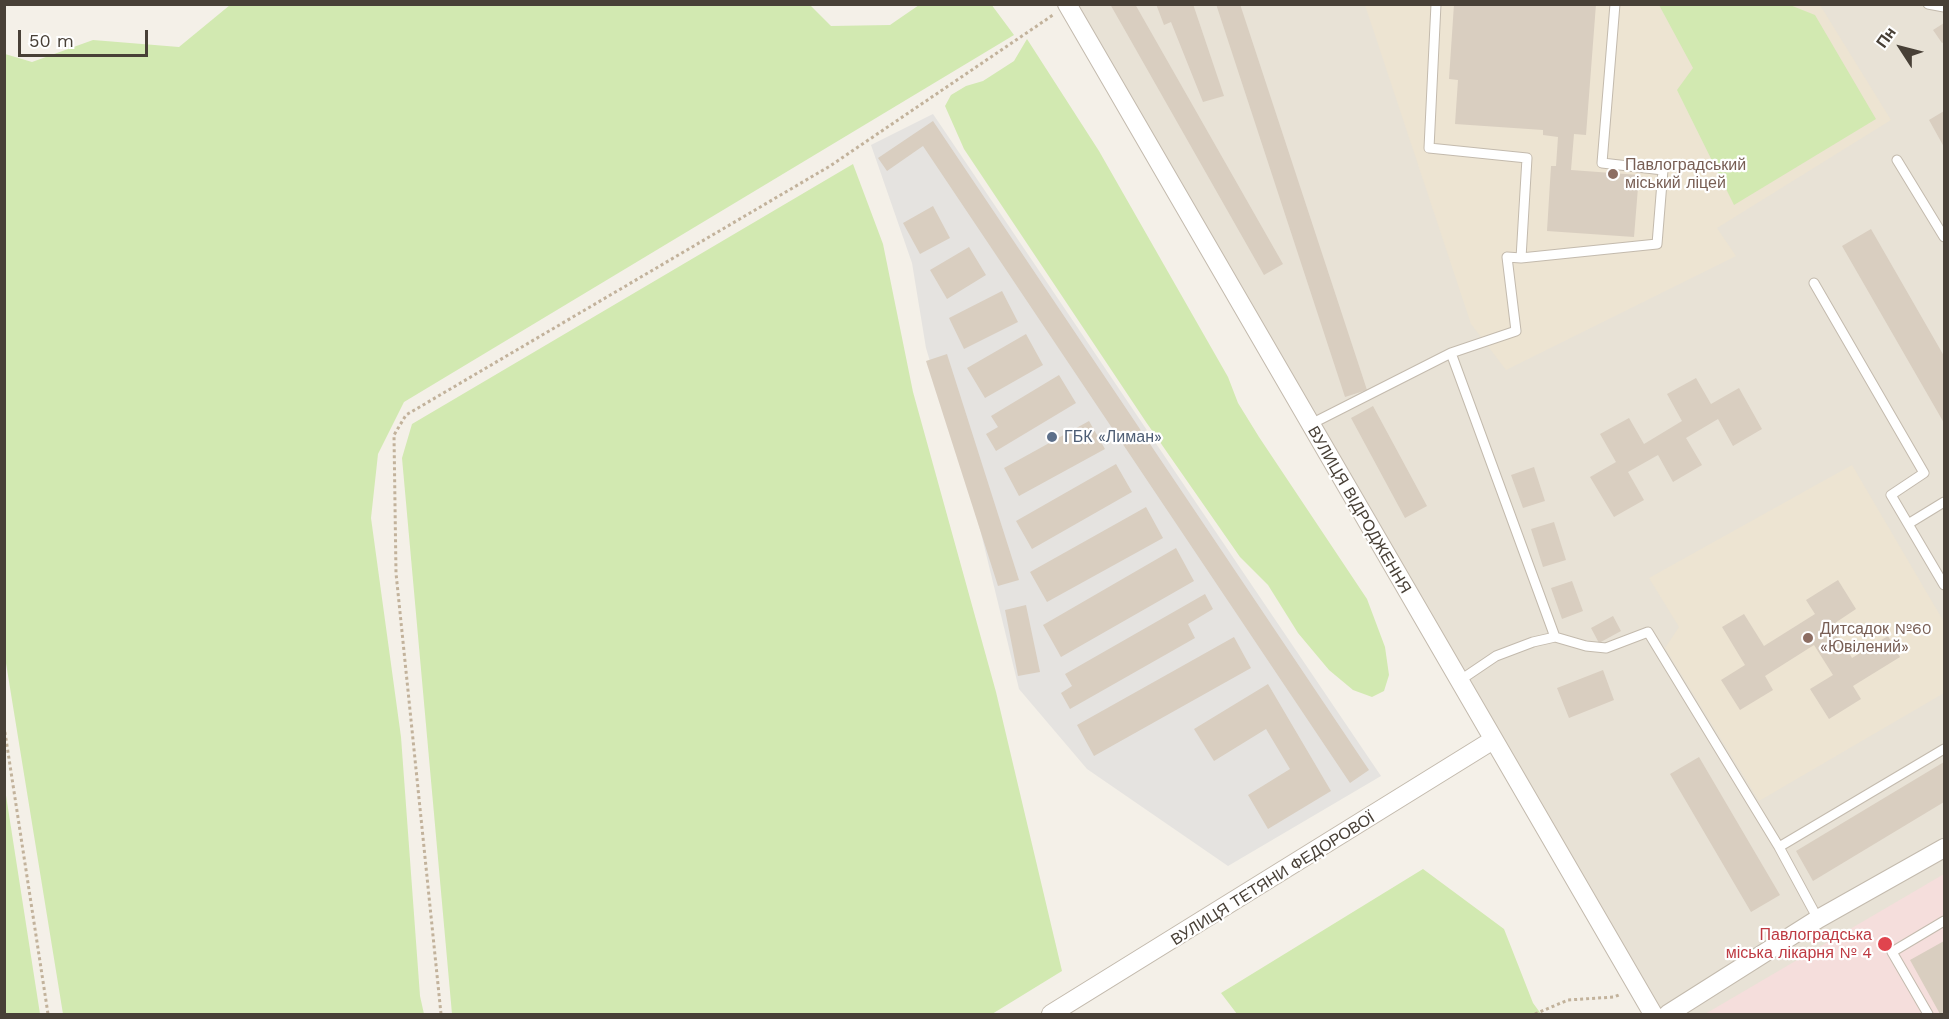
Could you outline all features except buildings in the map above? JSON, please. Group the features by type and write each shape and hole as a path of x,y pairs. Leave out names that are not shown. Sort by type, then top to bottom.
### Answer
{"street":[{"name":"ВУЛИЦЯ ВІДРОДЖЕННЯ","path":"1067,5 1653,1014"},
{"name":"ВУЛИЦЯ ТЕТЯНИ ФЕДОРОВОЇ","path":"1051,1014 1493,740"},
{"path":"1668,1014 1818,920 1944,848"}],"lane":[{"path":"1436,4 1429,148 1527,158 1521,258"},
{"path":"1309,425 1451,353 1516,331 1507,257 1521,258 1657,244 1664,170 1602,163 1615,4"},
{"path":"1928,4 1944,7"},
{"path":"1897,160 1944,237"},
{"path":"1814,283 1924,473 1891,495 1944,585"},
{"path":"1451,353 1555,637"},
{"path":"1908,524 1944,502"},
{"path":"1459,681 1496,657 1533,642 1555,637 1586,646 1606,648 1648,632 1779,847 1818,920"},
{"path":"1779,847 1944,749"},
{"path":"1928,1014 1892,952 1944,921"}],"path":[{"path":"441,1014 396,573 394,435 406,415 830,166 1067,5"},
{"path":"4,726 48,1014"},
{"path":"1535,1014 1568,1000 1614,997 1636,986"}],"shaded area":[{"path":"1066,5 1944,5 1944,1014 1662,1014"},
{"name":"Павлоградський міський ліцей","path":"1365,5 1820,5 1891,120 1717,228 1736,256 1506,370 1471,324"},
{"name":"ГБК «Лиман»","path":"933,114 1381,776 1228,866 1087,769 1019,689 979,525 926,348 912,263 871,145"},
{"name":"Дитсадок №60 «Ювілений»","path":"1852,465 1944,622 1944,693 1759,801 1665,648 1679,627 1649,578"},
{"name":"Павлоградська міська лікарня № 4","path":"1944,874 1944,1014 1705,1014"}],"green space":[{"path":"809,4 831,26 890,25 919,5 991,4 1014,35 404,402 378,454 371,518 401,737 420,996 424,1014 63,1014 5,657 5,54 32,62 93,40 179,47 230,5"},
{"path":"1659,5 1790,5 1815,15 1876,119 1734,205 1677,90 1693,68"},
{"path":"1027,39 1099,151 1228,377 1238,403 1367,599 1385,647 1389,675 1384,691 1372,697 1353,690 1329,670 1298,633 1268,585 1240,557 1146,422 964,149 945,106 951,95 966,86 983,81 1014,61"},
{"path":"853,164 883,244 913,392 996,692 1062,971 992,1014 452,1014 402,458 412,424"},
{"path":"5,789 40,1014 5,1014"},
{"path":"1423,869 1504,929 1533,1003 1541,1014 1237,1014 1221,993"}],"place":[{"name":"Павлоградський міський ліцей","path":"1613,174"},
{"name":"ГБК «Лиман»","path":"1052,437"},
{"name":"Дитсадок №60 «Ювілений»","path":"1808,638"},
{"name":"Павлоградська міська лікарня № 4","path":"1885,944"}]}
